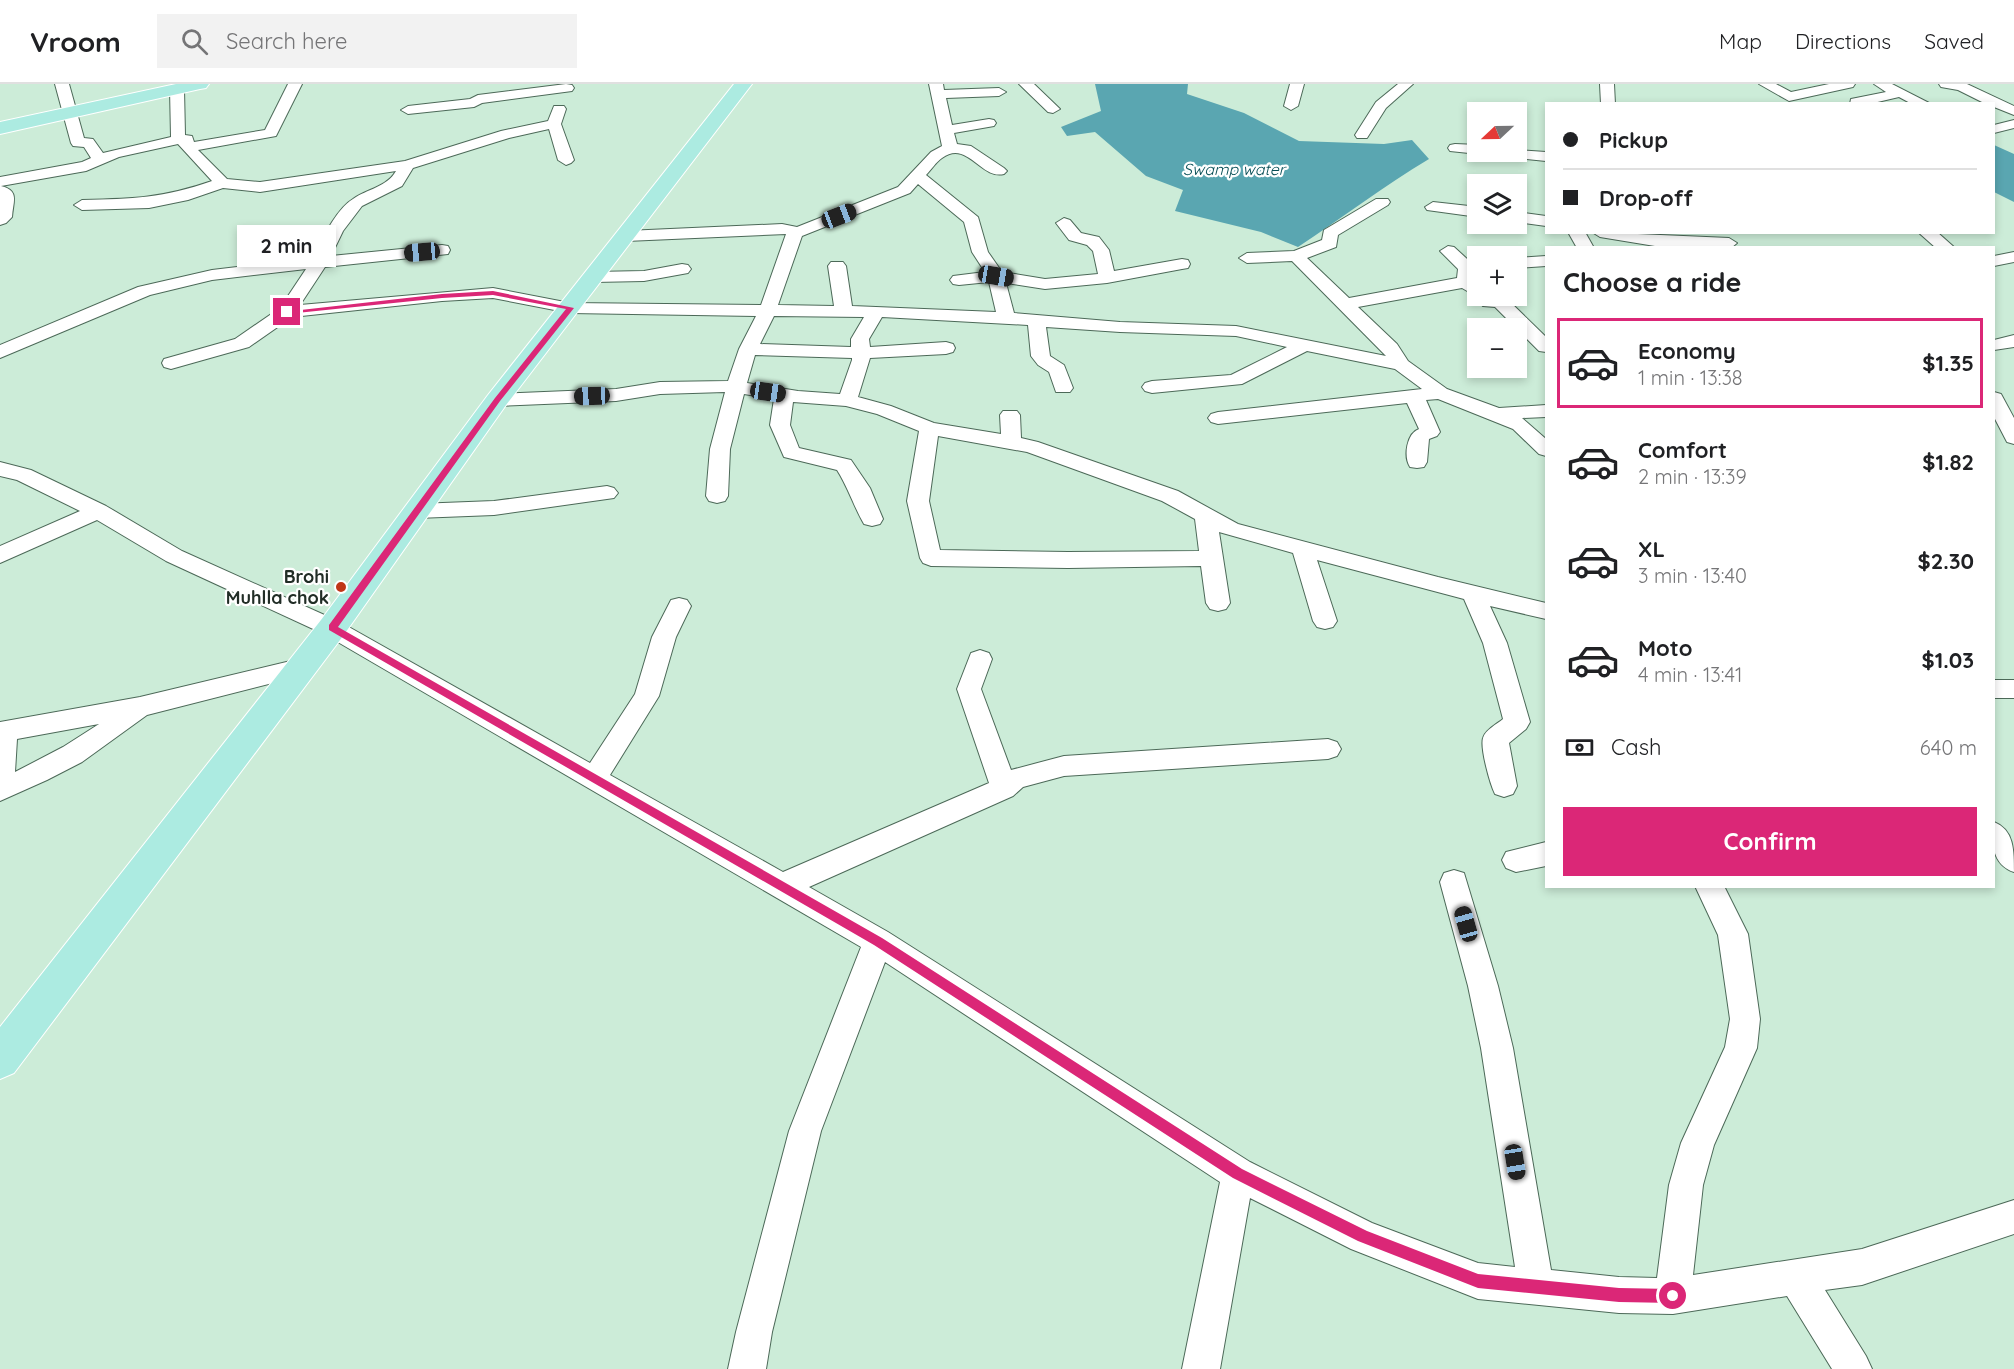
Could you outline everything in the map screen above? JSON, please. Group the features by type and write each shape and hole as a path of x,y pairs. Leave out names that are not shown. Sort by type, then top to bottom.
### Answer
{"main road":[{"path":"0,128 200,84"},
{"path":"2,1054 332,628 497,400 744,84"}],"street":[{"path":"62,84 78,143 88,142 100,160"},
{"path":"0,182 86,166 114,153 271,133 295,84"},
{"path":"1026,84 1053,109"},
{"path":"1291,106 1297,84"},
{"path":"1362,135 1381,105 1406,84"},
{"path":"1607,84 1608,102"},
{"path":"1766,84 1788,97 1848,84"},
{"path":"1881,84 1920,102"},
{"path":"1946,84 1962,87 1994,102"},
{"path":"408,110 474,103 478,99 569,86 554,124 566,160"},
{"path":"177,89 183,144 222,183"},
{"path":"950,148 937,89 999,92"},
{"path":"1813,92 1830,102"},
{"path":"1856,102 1900,93"},
{"path":"1995,102 2014,111"},
{"path":"946,130 988,123"},
{"path":"82,205 158,202 182,197 222,183 260,187 406,165 506,134 554,124"},
{"path":"1995,129 2014,124"},
{"path":"1455,147 1467,149"},
{"path":"717,496 720,449 736,387 748,349 767,312 795,233 904,190 936,155 950,148 966,149 999,171"},
{"path":"1527,155 1545,157"},
{"path":"171,363 242,343 287,312 320,262 335,230 356,203 397,183 406,165"},
{"path":"918,177 972,220 980,252 996,276 1005,318"},
{"path":"0,191 6,193 4,217 0,220"},
{"path":"1247,258 1296,255 1330,243 1330,233 1382,202"},
{"path":"1433,207 1467,211"},
{"path":"1527,218 1545,221"},
{"path":"1064,223 1076,237 1093,241 1101,250 1107,278"},
{"path":"626,236 782,228 795,233"},
{"path":"1528,236 1545,233"},
{"path":"1612,234 1661,242 1728,241"},
{"path":"1929,234 1944,246"},
{"path":"0,352 144,291 212,275 442,250"},
{"path":"1448,251 1467,267"},
{"path":"1296,255 1390,348 1401,365 1440,393 1520,425 1545,449"},
{"path":"1995,261 2014,257"},
{"path":"1527,262 1545,261"},
{"path":"959,280 996,276 1045,284 1107,278 1182,264"},
{"path":"837,266 844,312"},
{"path":"594,277 644,276 682,269"},
{"path":"1345,304 1467,288"},
{"path":"287,312 493,293 570,308 876,312 1005,318 1083,324 1136,335 1236,331 1401,365"},
{"path":"1504,306 1545,345"},
{"path":"847,400 861,360 860,339 876,312"},
{"path":"1037,320 1039,356 1047,366 1057,369 1063,388"},
{"path":"1083,324 1090,345"},
{"path":"1995,345 2014,341"},
{"path":"1152,387 1235,380 1307,344"},
{"path":"748,349 860,353 946,348"},
{"path":"497,400 616,395 660,388 701,386 736,387 847,400 884,410 929,428 1031,446 1170,496 1231,529 1545,611"},
{"path":"1218,418 1440,393"},
{"path":"784,394 780,425 791,452 844,465 859,488 872,519"},
{"path":"1414,396 1430,432 1419,436 1417,462"},
{"path":"1995,400 2014,438"},
{"path":"1497,414 1545,411"},
{"path":"1010,415 1011,442"},
{"path":"929,428 918,501 931,558 1212,558"},
{"path":"0,469 24,475 98,511 174,556 332,628 878,941 1238,1173 1363,1236 1478,1281 1619,1295 1673,1296 1862,1267 2012,1222"},
{"path":"417,511 494,508 607,493"},
{"path":"0,555 98,511"},
{"path":"1205,513 1218,603"},
{"path":"1302,547 1325,621"},
{"path":"1473,593 1495,643 1517,722 1495,740 1504,786"},
{"path":"594,778 647,696 664,637 679,606"},
{"path":"980,658 969,689 1004,788"},
{"path":"140,707 103,736 54,766 0,790 3,731 140,707 299,668"},
{"path":"1995,689 2014,689"},
{"path":"782,886 1004,788 1015,779 1064,766 1328,749"},
{"path":"1995,834 2014,860"},
{"path":"1516,860 1545,854"},
{"path":"1454,882 1483,986 1497,1048 1536,1287"},
{"path":"1673,1296 1686,1185 1698,1143 1741,1048 1744,1019 1733,934 1710,888"},
{"path":"747,1369 754,1332 805,1131 878,941"},
{"path":"1201,1369 1238,1173"},
{"path":"1796,1277 1853,1369"}],"water":[{"name":"Swamp water","path":"1095,84 1188,84 1187,94 1244,113 1299,141 1384,144 1412,140 1429,159 1298,247 1261,232 1175,211 1183,190 1146,176 1095,132 1067,136 1061,127 1101,111"},
{"path":"1995,145 2014,154 2014,202 1995,192"}],"place":[{"name":"Brohi Muhlla chok","path":"341,587"}],"route":[{"path":"287,312 493,293 570,308 497,400 332,628 878,941 1238,1173 1363,1236 1478,1281 1619,1295 1673,1296"}]}
